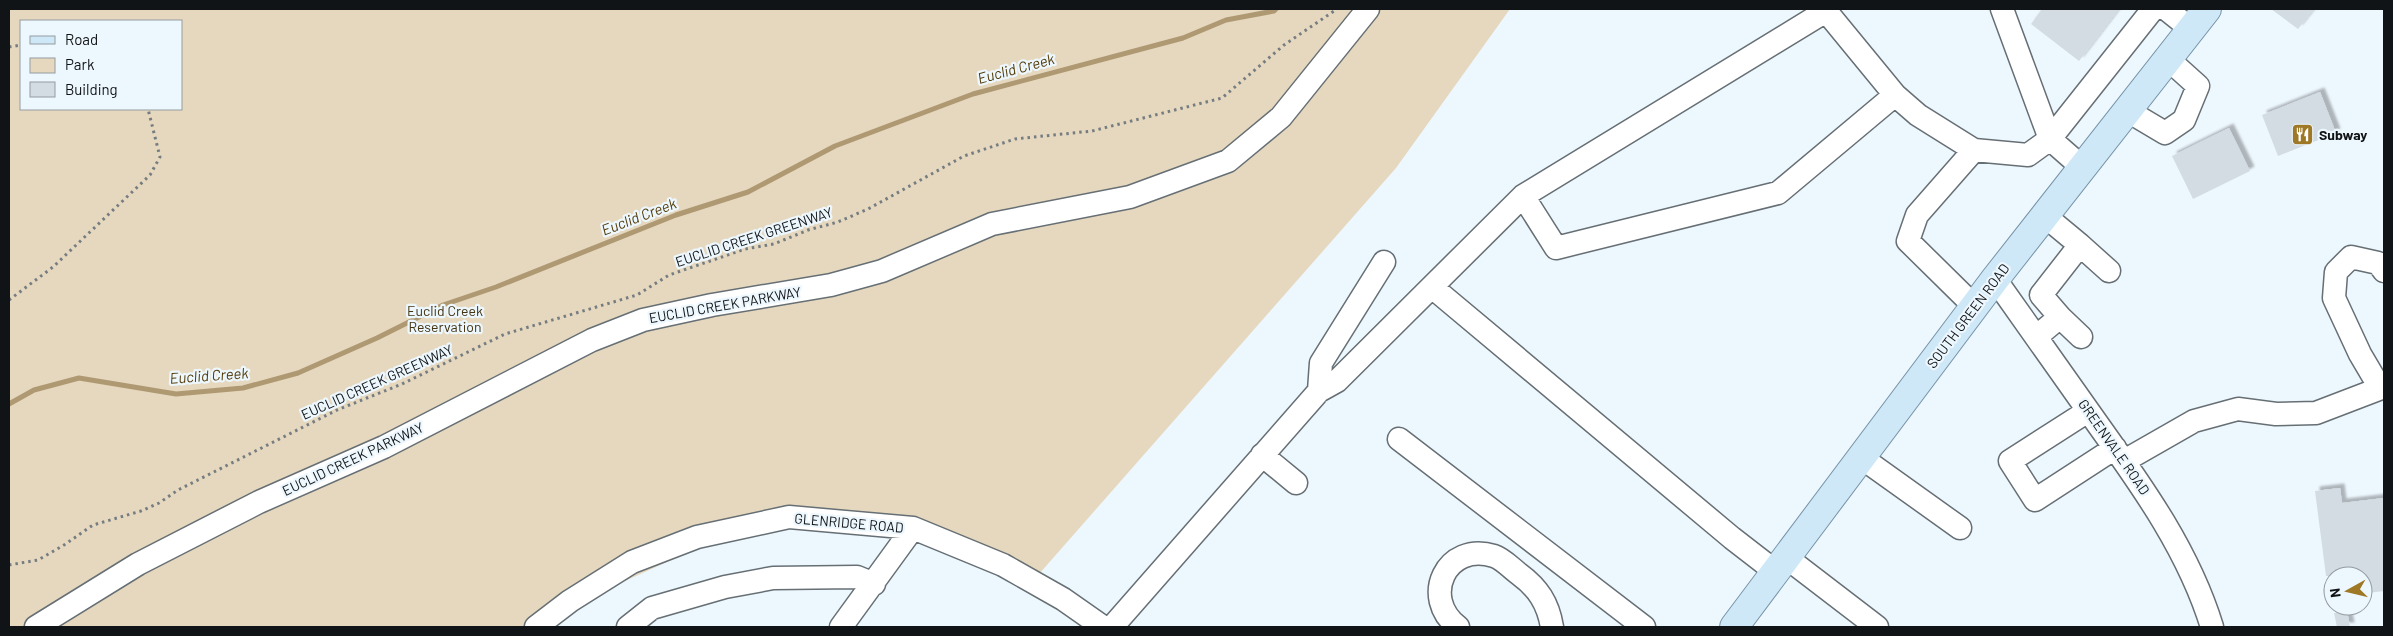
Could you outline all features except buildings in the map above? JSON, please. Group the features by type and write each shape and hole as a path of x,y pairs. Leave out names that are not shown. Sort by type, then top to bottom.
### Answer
{"main road":[{"name":"SOUTH GREEN ROAD","path":"1734,627 1995,279 2199,19"}],"street":[{"name":"EUCLID CREEK PARKWAY","path":"36,627 138,564 259,502 384,447 592,340 643,320 712,305 831,285 882,271 992,224 1130,197 1228,161 1281,117 1368,9"},
{"path":"1112,627 1318,391 1337,381 1523,196 1826,11 1895,95 1918,115 1974,150 2028,155 2050,139 2153,9"},
{"path":"2166,9 2199,19"},
{"path":"2007,12 2050,139 2083,168"},
{"path":"2128,111 2165,133 2184,120 2198,86 2168,59"},
{"path":"1523,196 1556,248 1778,193 1895,95"},
{"path":"1974,150 1917,215 1908,241 1975,307"},
{"path":"2045,216 2109,270"},
{"path":"2080,245 2042,295 2080,337"},
{"path":"2088,411 2010,461 2035,500 2120,455 2194,421 2238,409 2276,414 2316,413 2382,387 2360,354 2334,298 2336,272 2351,257 2378,263 2384,271"},
{"path":"1318,391 1321,363 1384,262"},
{"name":"GREENVALE ROAD","path":"1995,279 2155,505 2180,548 2195,581 2212,627"},
{"path":"1432,287 1732,538 1781,565 1877,627"},
{"path":"2036,337 2060,317"},
{"path":"1399,439 1644,627"},
{"path":"1262,455 1296,483"},
{"path":"1862,458 1960,528"},
{"name":"GLENRIDGE ROAD","path":"536,627 570,601 632,562 697,537 789,517 913,528 1003,565 1063,599 1092,624"},
{"path":"841,627 913,528"},
{"path":"1458,627 1444,613 1440,600 1440,585 1445,572 1453,561 1466,554 1482,553 1496,557 1533,584 1543,596 1552,627"},
{"path":"628,627 652,608 725,587 773,578 857,576 874,584"}],"path":[{"name":"EUCLID CREEK GREENWAY","path":"9,565 38,560 64,545 93,524 159,503 178,490 337,410 402,384 505,334 637,295 670,276 730,254 774,244 808,230 838,222 868,209 964,156 1015,139 1092,131 1222,98 1284,45 1337,9"},
{"path":"9,300 53,267 150,175 160,157 148,110"}],"green space":[{"name":"Euclid Creek Reservation","path":"9,9 1510,9 1396,168 1032,582 913,528 747,526 556,612 536,627 9,627"}],"waterway":[{"name":"Euclid Creek","path":"9,404 34,390 79,378 176,394 243,388 298,373 377,338 443,305 496,287 676,215 748,192 835,146 973,94 1183,38 1226,20 1274,11 1276,9"}],"place":[{"name":"Subway","path":"2303,135"}]}
